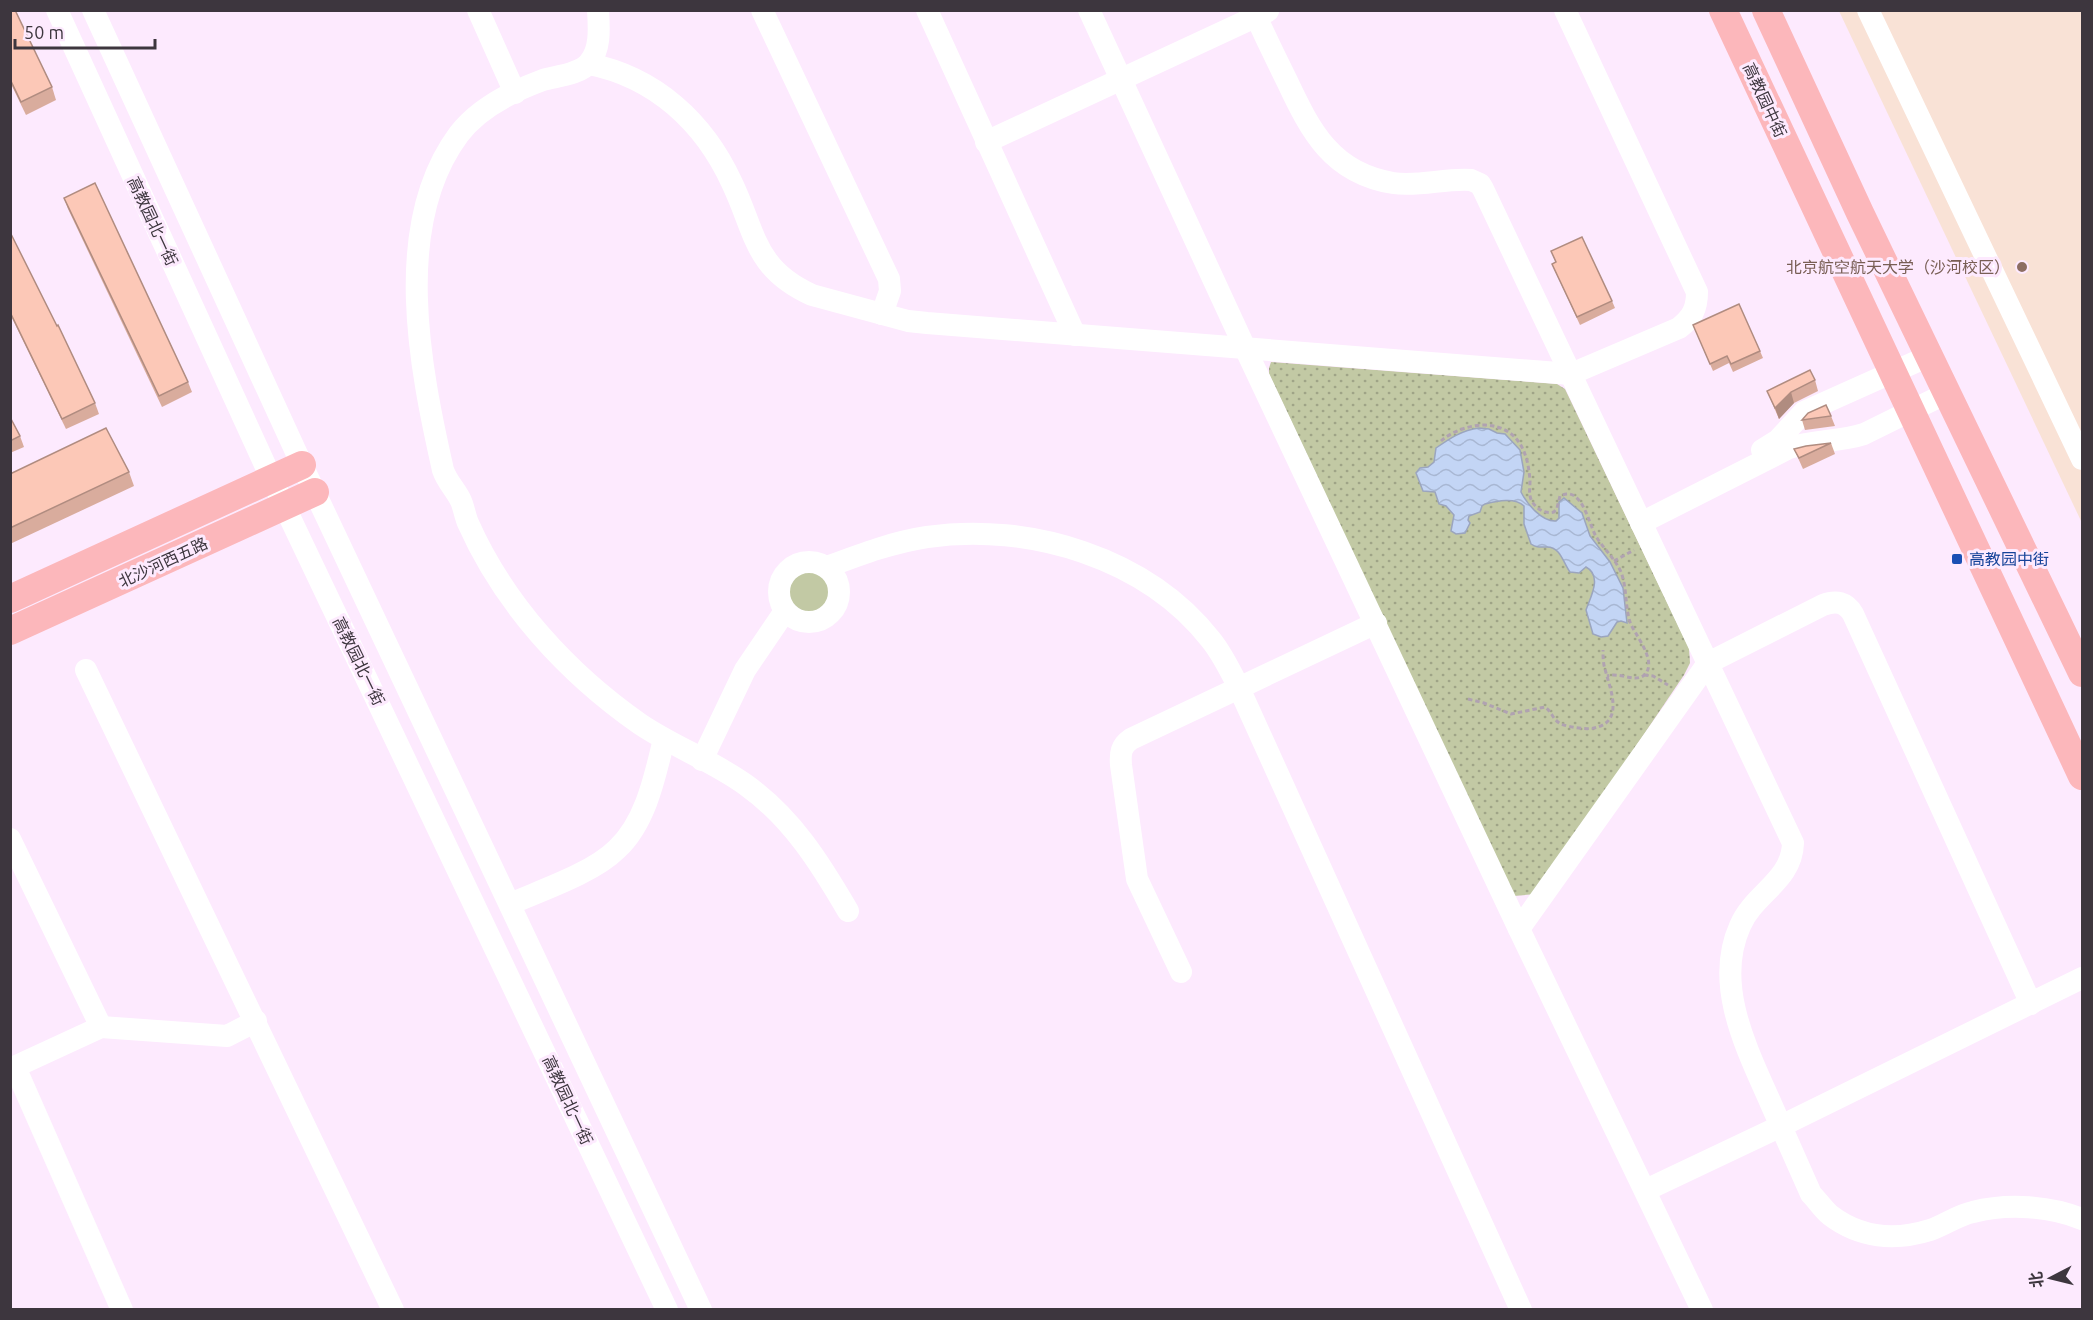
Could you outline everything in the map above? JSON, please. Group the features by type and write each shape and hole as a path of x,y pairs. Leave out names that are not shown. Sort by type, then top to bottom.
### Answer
{"main road":[{"name":"高教园中街","path":"1723,10 2082,776"},
{"path":"1766,10 2082,673"},
{"name":"北沙河西五路","path":"10,599 302,465"},
{"name":"北沙河西五路","path":"10,632 315,492"}],"street":[{"name":"高教园北一街","path":"57,10 284,506 667,1310"},
{"name":"高教园北一街","path":"93,10 302,465 700,1310"},
{"path":"478,10 515,93"},
{"path":"598,10 598,40 596,50 588,64 579,70 542,81 515,93 476,117 460,133 435,176 423,215 417,283 417,318 428,396 443,470 456,491 467,520 491,567 524,615 565,661 638,723 744,784 783,817 797,832 824,870 848,911"},
{"path":"762,10 889,279 890,291 882,314"},
{"path":"927,10 1075,335"},
{"path":"1089,10 1245,348 1702,1310"},
{"path":"588,64 619,73 646,86 698,127 708,138 725,168 759,249 769,264 800,289 813,295 927,324 1571,374 1679,328 1694,311 1697,292 1565,10"},
{"path":"1868,10 2082,459"},
{"path":"986,142 1122,80 1259,13 1304,116 1317,139 1334,156 1356,171 1394,183 1471,180 1480,184 1793,843 1789,866 1749,909 1742,921 1733,945 1731,969 1739,1030 1812,1194 1829,1214 1850,1227 1888,1237 1904,1236 1932,1229 1973,1212 1996,1209 2053,1210 2082,1219"},
{"path":"1639,518 1770,446 1804,412 1929,356"},
{"path":"1639,518 1789,448 1864,434 1947,393"},
{"path":"827,567 907,541 943,535 970,534 1038,540 1079,549 1109,561 1141,579 1175,604 1199,626 1213,642 1239,688 1521,1310"},
{"path":"807,561 827,567 838,584 839,595 832,612 816,622 806,623 797,620 785,611 778,598 778,587 788,569 807,561"},
{"path":"1519,928 1708,663 1823,605 1835,602 1847,605 1853,614 2031,1004"},
{"path":"702,760 745,670 785,611"},
{"path":"1181,972 1137,879 1121,753 1124,745 1131,739 1376,623"},
{"path":"86,670 393,1310"},
{"path":"510,904 597,864 619,848 627,839 640,814 664,739"},
{"path":"10,840 100,1027"},
{"path":"1646,1190 2082,978"},
{"path":"122,1310 13,1068 100,1027 227,1036 256,1021"}],"path":[{"path":"1442,441 1450,434 1464,428 1477,425 1498,427 1512,434 1524,450 1530,482 1529,493 1535,506 1548,513 1554,512 1560,496 1565,494 1571,495 1584,505 1594,534 1614,561 1624,582 1630,621 1643,644 1648,661 1648,668 1644,675"},
{"path":"1468,699 1510,714 1545,707 1551,711 1556,720 1564,725 1592,729 1604,725 1613,714 1611,689 1603,650"},
{"path":"1607,676 1617,674 1633,678 1644,675 1653,676 1685,695"}],"shaded area":[{"name":"北京航空航天大学（沙河校区）","path":"1839,11 2082,11 2082,523"}],"green space":[{"path":"1271,362 1557,384 1565,389 1689,648 1690,663 1536,894 1514,896 1269,374"},
{"path":"809,572 824,578 830,593 824,608 809,614 794,608 788,593 794,578"}],"water":[{"path":"1479,428 1505,434 1520,450 1524,472 1521,492 1531,507 1540,515 1545,519 1556,521 1559,518 1559,502 1564,498 1582,513 1590,536 1610,562 1623,588 1627,623 1617,622 1608,636 1601,637 1593,634 1586,610 1594,587 1594,576 1586,567 1579,573 1570,572 1556,550 1531,544 1524,524 1524,506 1520,503 1506,500 1485,504 1480,512 1469,516 1470,523 1465,533 1456,534 1451,531 1454,515 1446,506 1439,504 1435,492 1423,491 1416,473 1420,468 1428,467 1434,462 1436,448 1461,433"}],"building":[{"path":"10,10 15,10 52,87 21,102 10,79"},
{"path":"95,183 188,382 159,396 64,198"},
{"path":"10,232 95,403 62,419 10,312"},
{"path":"1582,237 1612,301 1577,317 1552,264 1556,262 1551,251"},
{"path":"1739,304 1760,351 1731,364 1727,356 1710,364 1693,325"},
{"path":"1810,370 1815,380 1791,392 1775,408 1767,391"},
{"path":"1826,405 1831,416 1802,420 1808,413"},
{"path":"10,417 20,436 10,441"},
{"path":"106,428 129,472 10,528 10,474"},
{"path":"1831,443 1799,458 1794,449 1806,446"}],"place":[{"name":"北京航空航天大学（沙河校区）","path":"2022,267"},
{"name":"高教园中街","path":"1957,559"}]}
